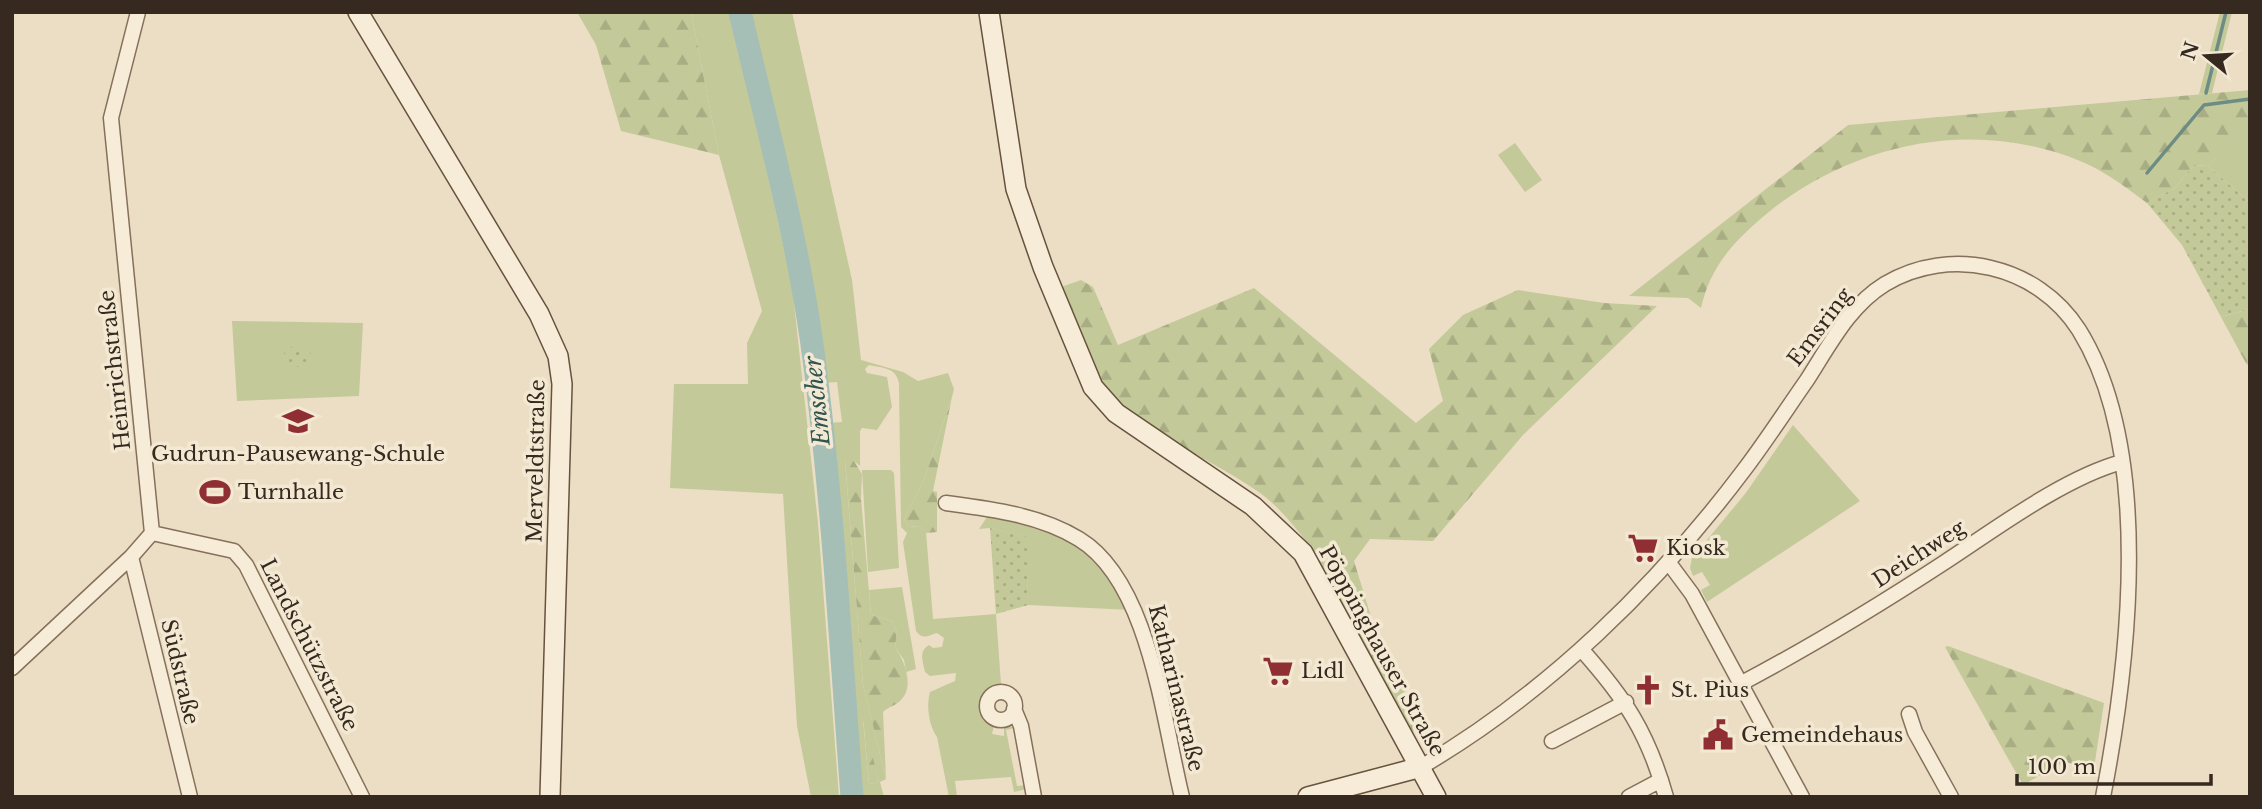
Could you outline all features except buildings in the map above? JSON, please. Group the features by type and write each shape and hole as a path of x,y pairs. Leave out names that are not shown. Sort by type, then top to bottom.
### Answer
{"main road":[{"name":"Merveldtstraße","path":"358,12 539,314 558,356 562,384 561,450 550,797"},
{"name":"Pöppinghauser Straße","path":"989,12 1016,189 1043,267 1093,387 1116,413 1253,506 1303,553 1436,797"},
{"path":"1308,797 1420,767"}],"street":[{"name":"Heinrichstraße","path":"138,12 111,118 152,533"},
{"name":"Emsring","path":"1420,767 1513,704 1581,649 1669,564 1745,469 1856,309 1881,286 1899,276 1936,265 1972,264 2000,270 2035,286 2060,306 2081,334 2097,369 2113,417 2122,462 2127,534 2124,662 2103,797"},
{"name":"Deichweg","path":"1740,684 1859,618 2022,513 2100,469 2122,462"},
{"name":"Katharinastraße","path":"946,502 1049,524 1082,540 1112,568 1136,611 1182,797"},
{"path":"12,668 131,557 152,533"},
{"name":"Landschützstraße","path":"152,533 234,551 246,565 362,797"},
{"name":"Südstraße","path":"131,557 190,797"},
{"path":"1669,564 1692,594 1802,797"},
{"path":"1581,649 1626,702 1654,755 1666,797"},
{"path":"1552,741 1626,702"},
{"path":"1014,709 1021,726 1034,797"},
{"path":"1909,714 1915,732 1951,797"},
{"path":"1629,797 1661,780"}],"green space":[{"path":"577,12 691,12 719,155 621,131 596,45"},
{"path":"691,12 732,12 792,285 818,523 839,797 811,797 797,726 783,494 670,488 674,384 748,384 747,343 762,311 719,155"},
{"path":"750,12 792,12 852,280 861,360 903,372 918,381 948,373 954,389 924,480 904,519 908,527 920,526 926,532 933,619 996,614 1001,684 984,693 982,712 994,726 992,734 1004,736 1004,725 1015,728 1006,730 1017,786 1026,785 1027,789 1014,792 1011,777 955,781 957,797 949,797 937,737 930,722 928,703 930,692 955,681 956,673 930,676 925,672 923,651 929,645 933,648 942,647 944,638 937,633 924,637 916,631 903,542 907,533 901,527 899,383 892,371 869,365 865,369 867,373 887,377 892,407 877,430 862,428 860,431 860,466 854,461 845,461 863,685 886,779 880,782 884,797 857,797 828,423 842,422 837,382 824,383 820,336 805,243","holes":["863,720 879,782 869,784"]},
{"path":"2220,12 2232,12 2212,93 2199,94"},
{"path":"2250,90 2250,136 2241,129 2208,166 2194,165 2175,188 2147,203 2098,170 2040,148 1999,141 1959,140 1918,144 1840,168 1804,187 1770,211 1736,242 1718,265 1705,292 1701,308 1688,298 1629,296 1848,125"},
{"path":"2241,128 2250,136 2250,203 2208,166"},
{"path":"1515,143 1542,180 1525,192 1498,155"},
{"path":"2194,165 2208,166 2250,203 2250,309 2221,317 2182,245 2147,203 2175,188"},
{"path":"1081,280 1093,287 1118,345 1254,288 1416,423 1443,401 1429,349 1463,315 1518,290 1604,303 1657,306 1523,435 1433,541 1370,539 1354,561 1384,659 1425,722 1413,732 1310,551 1312,548 1288,519 1260,493 1134,417 1100,387 1061,287"},
{"path":"2250,309 2250,363 2247,365 2221,317"},
{"path":"232,321 363,323 359,396 237,401"},
{"path":"294,345 311,352 306,369 292,364 285,356 284,353"},
{"path":"952,397 933,491 937,492 937,532 926,533 920,526 908,527 904,519 924,480"},
{"path":"1793,425 1860,501 1707,602 1701,590 1710,585 1702,572 1693,576 1690,568 1692,558 1745,494"},
{"path":"845,460 854,461 862,474 861,498 871,615 892,621 897,632 895,647 907,673 905,694 901,700 883,712 886,779 863,685"},
{"path":"862,470 891,470 894,473 899,568 868,572"},
{"path":"987,517 1016,519 1032,524 1078,546 1101,565 1131,610 1028,605 1026,537 990,528 979,529"},
{"path":"990,528 1027,537 1028,605 996,614"},
{"path":"902,587 916,669 906,672 904,660 895,647 897,632 892,621 871,615 869,590"},
{"path":"1945,647 2104,703 2094,768 2064,762 2023,785"},
{"path":"863,717 879,782 869,784"}],"waterway":[{"name":"Emscher","path":"740,12 791,228 808,315 821,413 852,797"},
{"path":"2206,93 2226,12"},
{"path":"2147,173 2204,105 2250,99"}],"place":[{"name":"Gudrun-Pausewang-Schule","path":"298,421"},
{"name":"Turnhalle","path":"215,492"},
{"name":"Kiosk","path":"1643,548"},
{"name":"Lidl","path":"1278,671"},
{"name":"St. Pius","path":"1648,690"},
{"name":"Gemeindehaus","path":"1718,735"}]}
